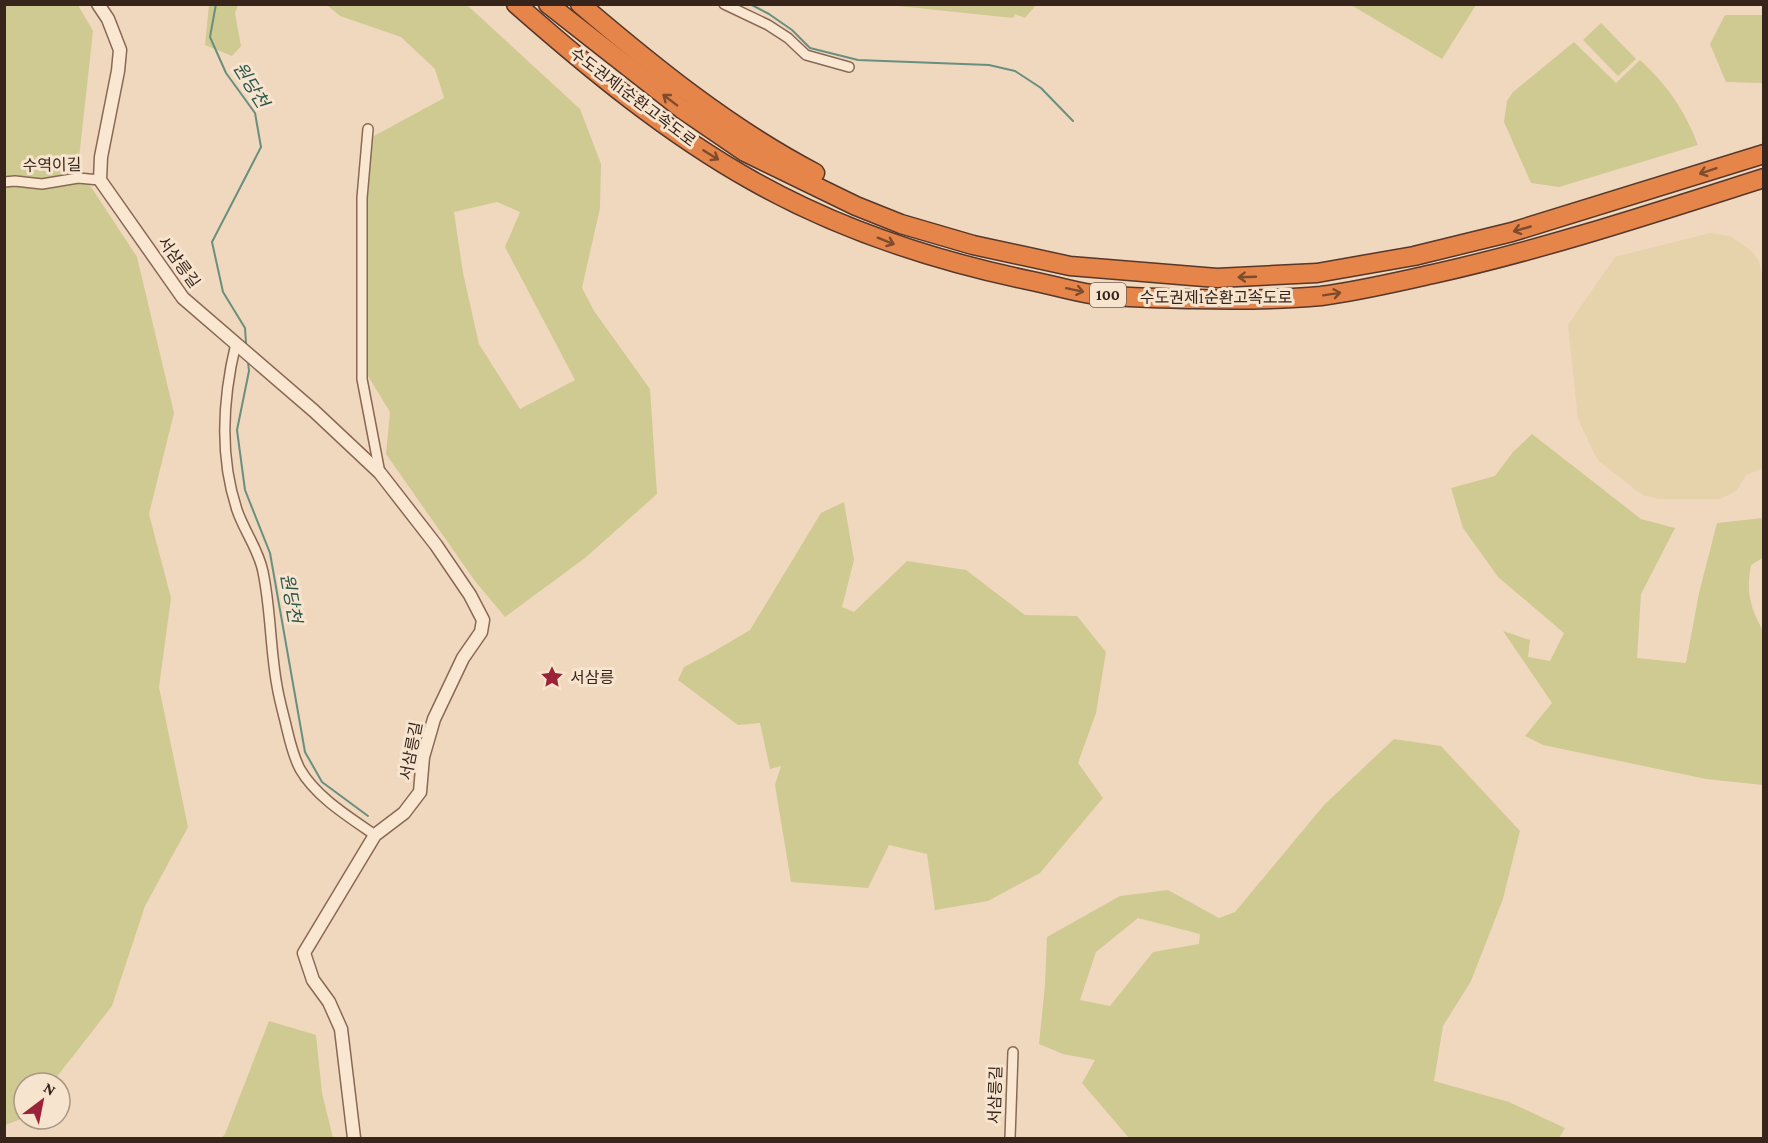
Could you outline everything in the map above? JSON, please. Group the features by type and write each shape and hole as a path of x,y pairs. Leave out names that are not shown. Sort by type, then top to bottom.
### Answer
{"highway":[{"path":"500,4 628,97"},
{"name":"수도권제1순환고속도로","path":"516,4 669,129 754,182 801,205 894,244 942,260 991,273 1090,293 1187,299 1269,299 1320,296 1370,288 1469,266 1565,241 1764,178"},
{"name":"수도권제1순환고속도로","path":"548,4 682,109 745,152 811,185 901,224 1020,256 1094,269 1217,278 1317,273 1414,256 1512,232 1764,154"},
{"path":"580,4 692,96 800,166 862,197 954,230 1094,269"},
{"path":"588,4 662,73"}],"street":[{"path":"98,4 108,19 120,50 101,157 100,180"},
{"path":"724,4 768,25 788,38 806,56 849,68"},
{"name":"서삼릉길","path":"368,129 362,198 363,379 380,473"},
{"name":"수역이길","path":"4,182 42,184 78,178 100,180"},
{"name":"서삼릉길","path":"100,180 183,298 314,411 380,473 436,544 470,595 483,620 481,632 463,658 434,719 423,757 420,792 404,813 375,835 304,953 313,980 329,1002 341,1029 354,1138"},
{"path":"236,343 230,371 225,451 237,510 263,572 277,686 292,750 301,770 315,788 339,810 375,835"},
{"name":"서삼릉길","path":"1010,1138 1013,1052"}],"shaded area":[{"path":"1036,4 1025,18 1015,14 1013,18 889,5"},
{"path":"1476,4 1442,59 1351,5"},
{"path":"5,5 78,5 93,31 78,167 137,257 174,413 149,514 171,598 159,687 188,827 145,906 112,1006 61,1071 12,1071 12,1122 5,1125"},
{"path":"209,5 238,5 235,13 241,46 232,56 205,45"},
{"path":"327,5 467,5 580,109 601,164 600,208 582,288 594,311 650,389 657,494 585,558 505,617 475,581 386,454 390,412 368,376 368,255 363,142 444,98 435,69 401,37 340,16","holes":["497,202 520,212 505,247 575,380 520,409 479,344 463,273 454,212"]},
{"path":"1725,15 1763,15 1763,83 1726,82 1710,44"},
{"path":"1601,23 1636,59 1618,76 1583,40"},
{"path":"1574,42 1616,83 1640,60 1659,79 1674,99 1687,120 1698,145 1559,187 1531,183 1504,122 1507,101 1513,92"},
{"path":"1711,233 1730,236 1750,250 1758,259 1763,277 1763,468 1746,475 1736,491 1720,499 1659,499 1645,496 1599,461 1578,419 1568,325 1615,257"},
{"path":"1532,434 1641,519 1675,528 1641,594 1637,658 1686,663 1699,593 1717,523 1763,518 1763,558 1751,565 1749,592 1752,607 1763,631 1763,785 1706,779 1543,745 1525,736 1552,703 1503,631 1530,640 1528,657 1550,661 1564,633 1498,577 1463,528 1451,488 1495,476 1513,452"},
{"path":"844,502 854,560 842,607 854,612 907,561 966,570 1025,615 1077,616 1106,652 1096,713 1078,763 1103,798 1040,873 988,901 935,910 927,854 889,845 868,888 791,882 775,785 781,766 770,769 760,723 738,725 678,680 684,667 750,630 821,513"},
{"path":"1394,739 1441,746 1520,831 1503,899 1471,981 1443,1026 1434,1081 1509,1102 1565,1128 1559,1138 1129,1138 1082,1083 1095,1060 1063,1054 1039,1044 1047,937 1120,896 1168,890 1219,918 1235,912 1324,805","holes":["1138,918 1200,934 1199,944 1153,952 1110,1006 1080,1000 1096,952"]},
{"path":"269,1021 316,1035 322,1093 333,1138 221,1138 225,1134"}],"waterway":[{"name":"원당천","path":"216,4 210,37 226,73 255,113 261,147 212,242 223,292 245,328 246,343"},
{"path":"750,4 792,30 810,48 858,60 989,65 1015,71 1041,88 1073,121"},
{"name":"원당천","path":"248,362 249,371 237,430 245,490 270,553 305,752 322,782 368,816"}],"place":[{"name":"서삼릉","path":"552,677"}]}
